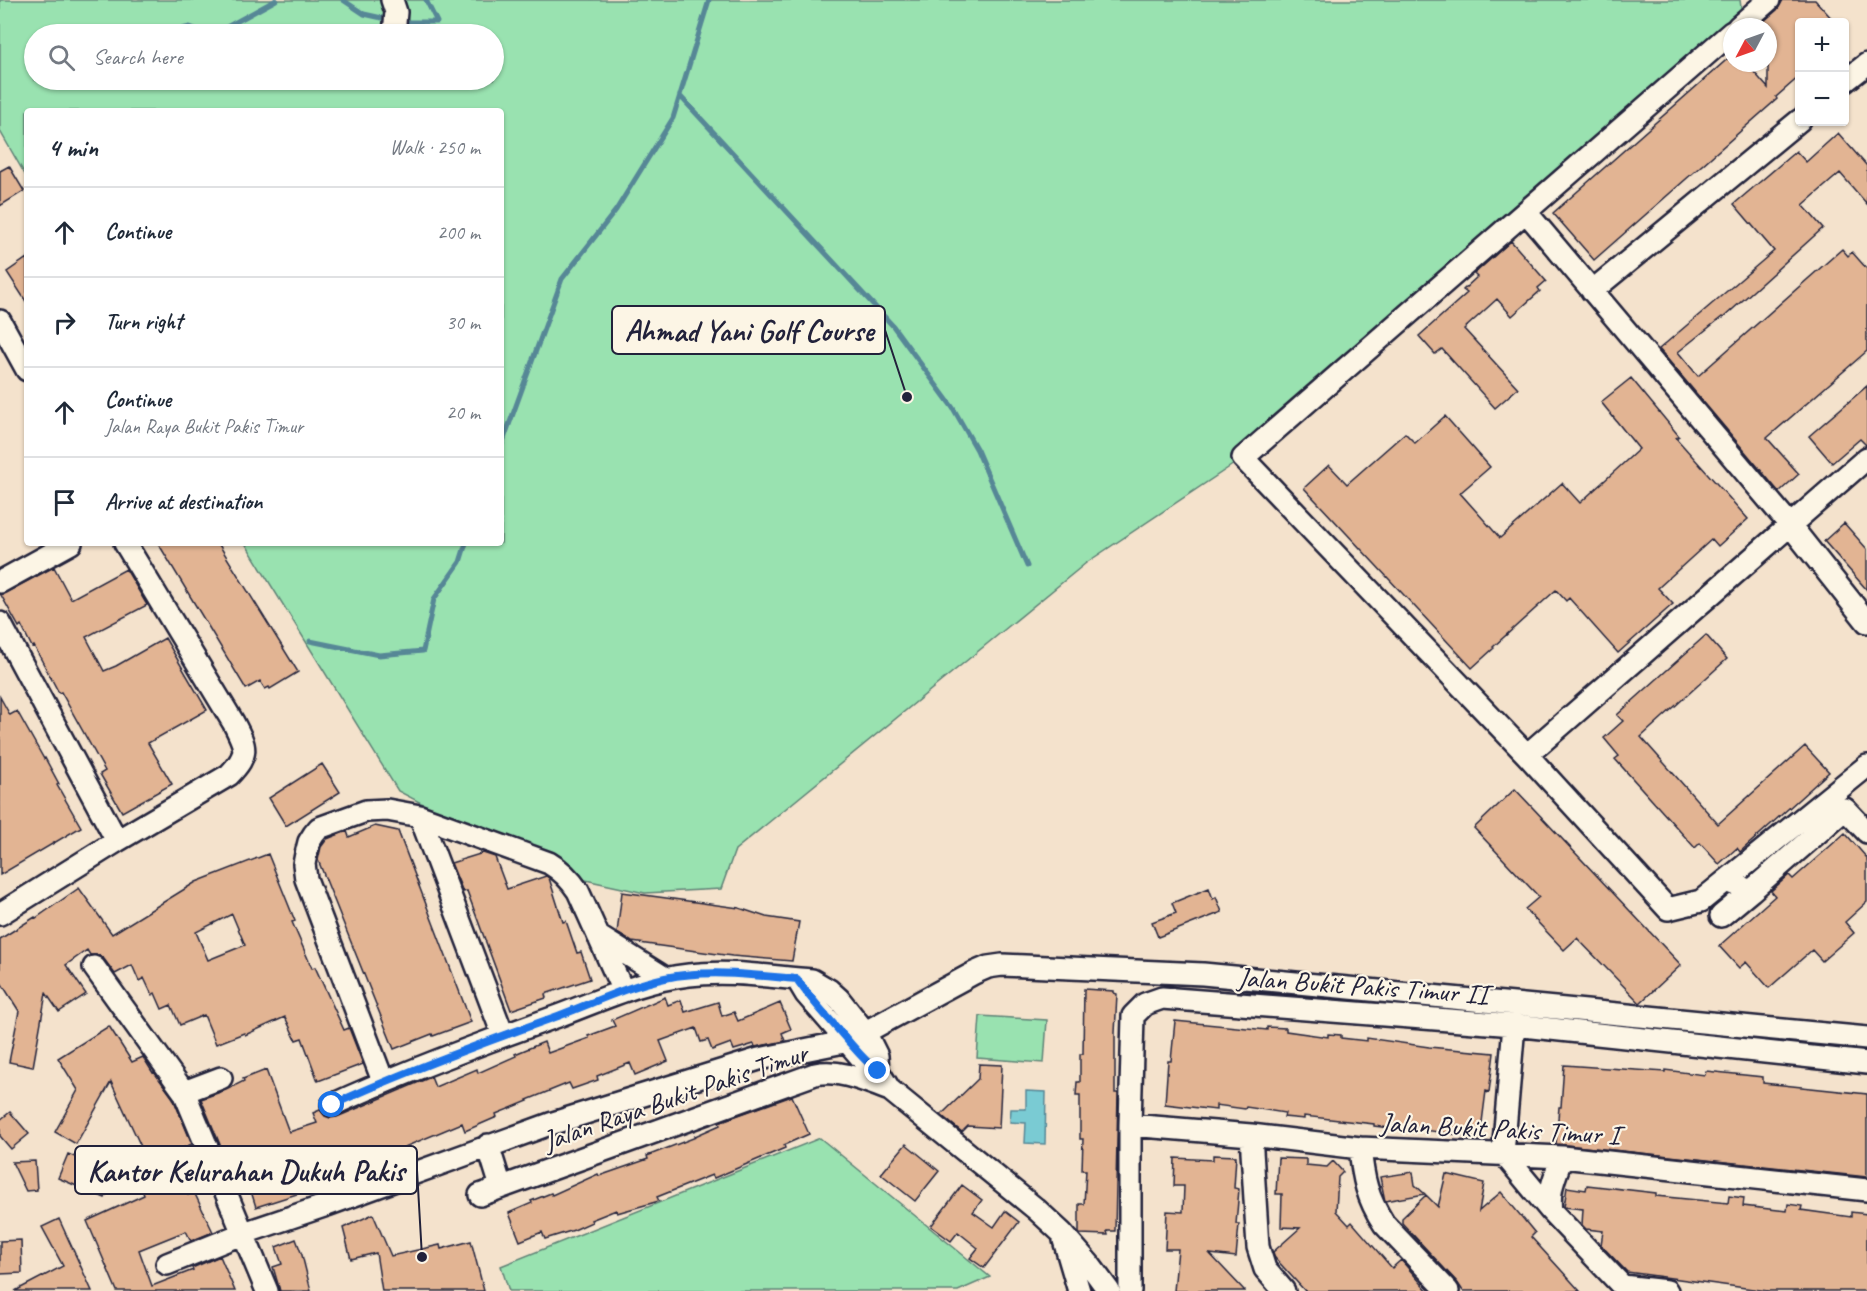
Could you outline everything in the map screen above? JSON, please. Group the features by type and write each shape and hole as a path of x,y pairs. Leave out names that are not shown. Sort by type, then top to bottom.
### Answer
{"street":[{"path":"392,0 396,12 395,24"},
{"path":"1748,18 1769,0"},
{"path":"1723,40 1243,458 1527,755 1668,909 1701,902 1867,766"},
{"path":"1849,79 1867,64"},
{"path":"1592,291 1795,124"},
{"path":"1526,212 1790,525 1867,622"},
{"path":"0,321 24,365"},
{"path":"1527,755 1867,458"},
{"path":"0,582 66,546"},
{"path":"0,914 229,775 241,762 244,752 243,740 127,546"},
{"path":"2,631 117,841"},
{"path":"1721,916 1845,809 1867,832"},
{"path":"382,1081 306,879 304,864 309,842 319,828 366,811 387,810 420,816 549,863 559,869 578,891 623,991"},
{"path":"420,816 503,1035"},
{"path":"1726,881 1751,891"},
{"path":"598,936 665,978"},
{"path":"167,1264 244,1233 550,1124 759,1059 857,1037 974,973 988,967 1002,965 1203,974 1867,1038"},
{"path":"94,967 184,1092 267,1291"},
{"name":"Jalan Raya Bukit Pakis Timur","path":"665,978 692,974 745,974 797,979 806,994 857,1037 865,1062 878,1071 890,1090 1036,1209 1062,1233 1109,1291"},
{"path":"332,1105 382,1081 623,991 665,978"},
{"name":"Jalan Bukit Pakis Timur II","path":"1130,1291 1130,1125 1133,1016 1145,1004 1162,998 1514,1025 1867,1063"},
{"path":"1514,1025 1503,1153 1551,1211 1624,1288 1667,1291"},
{"name":"Jalan Raya Bukit Pakis Timur","path":"480,1195 815,1074 826,1072 842,1074 890,1090"},
{"path":"184,1092 221,1078"},
{"name":"Jalan Bukit Pakis Timur I","path":"1130,1125 1251,1135 1360,1148 1562,1157 1867,1190"},
{"path":"1251,1135 1258,1247 1266,1269 1284,1291"},
{"path":"488,1145 501,1187"},
{"path":"1360,1148 1363,1178 1376,1212 1384,1224 1448,1291"},
{"path":"1551,1211 1549,1197 1562,1157"},
{"path":"1062,1233 1079,1291"}],"green space":[{"path":"0,0 1740,0 1742,18 1723,18 1723,39 1243,458 1086,563 735,850 721,889 645,893 558,874 398,791 247,546 504,546 504,108 24,108 24,173 0,131"},
{"path":"980,1016 1047,1020 1044,1063 977,1058"},
{"path":"820,1138 990,1277 958,1291 509,1291 501,1266"}],"water":[{"path":"1026,1091 1046,1092 1045,1144 1025,1143 1026,1123 1010,1122 1011,1109 1026,1109"}],"building":[{"path":"1783,0 1815,0 1831,18 1795,18 1795,80 1776,97 1777,99 1594,260 1553,213 1723,63 1723,72 1754,72 1768,88 1768,72 1777,72 1777,18 1768,18 1777,10"},
{"path":"1838,133 1867,166 1867,204 1840,173 1803,205 1823,228 1723,318 1678,352 1698,376 1842,249 1848,256 1852,252 1867,269 1867,351 1767,438 1799,474 1779,492 1659,349 1774,251 1734,204 1796,151 1806,162"},
{"path":"9,166 24,191 0,206 0,171"},
{"path":"1511,241 1546,281 1538,288 1540,291 1512,316 1497,299 1464,329 1518,388 1495,408 1442,349 1435,354 1419,336 1467,293 1463,290 1477,277 1474,274"},
{"path":"24,260 24,298 7,272"},
{"path":"1631,378 1679,436 1676,438 1748,519 1718,546 1712,539 1658,588 1673,604 1618,653 1569,598 1566,601 1556,590 1472,668 1304,488 1329,465 1347,484 1405,433 1415,443 1445,416 1490,467 1460,493 1500,538 1562,483 1580,503 1639,449 1601,402"},
{"path":"1867,386 1867,446 1860,439 1832,463 1809,436"},
{"path":"1844,523 1867,549 1867,590 1824,541"},
{"path":"160,546 220,546 298,672 270,689 269,687 265,689 260,681 246,689"},
{"path":"54,567 71,599 126,569 147,605 86,637 104,671 165,638 207,710 148,743 172,784 122,812 100,774 105,771 61,692 59,693 34,646 32,647 21,625 19,627 1,595"},
{"path":"1706,635 1727,659 1641,737 1718,824 1805,746 1829,772 1740,852 1737,848 1719,864 1700,843 1695,848 1615,759 1619,756 1604,738 1623,721 1617,715"},
{"path":"0,697 10,715 17,711 45,758 59,784 57,785 81,827 0,875"},
{"path":"322,764 340,792 286,826 269,798"},
{"path":"1515,789 1681,965 1640,1003 1577,938 1564,950 1525,909 1539,897 1474,828"},
{"path":"375,826 398,831 471,1022 394,1049 318,860 321,847 327,839 347,831 349,837"},
{"path":"1845,833 1867,858 1867,902 1845,922 1854,933 1822,961 1812,950 1769,988 1746,962 1739,968 1719,946 1775,896 1771,891 1789,875 1793,879"},
{"path":"483,853 495,857 507,889 546,876 549,878 563,922 566,921 577,953 581,952 590,979 545,994 546,998 511,1010 467,891 463,892 451,863"},
{"path":"268,854 295,921 292,922 312,968 315,967 344,1030 349,1028 363,1064 318,1081 302,1038 296,1040 285,1017 245,1035 244,1033 216,1044 204,1015 180,1025 171,1005 162,1009 155,993 152,995 144,978 139,981 132,965 115,974 104,959 99,955 90,955 87,950 66,965 86,994 59,1012 46,993 33,1067 9,1062 19,1011 0,981 0,939 36,918 79,888 112,934 196,882","holes":["232,914 245,945 208,960 196,932"]},
{"path":"1209,888 1213,899 1216,897 1222,912 1158,937 1152,922 1176,913 1172,903"},
{"path":"622,892 739,908 766,917 799,922 792,961 732,956 632,942 617,933"},
{"path":"1084,989 1114,991 1117,994 1115,1093 1118,1093 1115,1231 1107,1231 1108,1235 1079,1233 1079,1204 1084,1204 1086,1170 1082,1170 1083,1139 1080,1139 1080,1095 1076,1095 1077,1082 1080,1082 1080,1054 1083,1054"},
{"path":"665,997 668,1005 681,1000 685,1012 718,1002 722,1016 734,1012 738,1021 780,1003 791,1029 782,1033 785,1041 755,1047 754,1044 734,1050 731,1043 712,1050 708,1040 701,1042 696,1028 660,1041 668,1061 635,1075 630,1063 597,1076 598,1080 572,1089 569,1083 496,1114 497,1117 465,1131 462,1123 357,1167 354,1158 317,1174 318,1177 298,1184 300,1193 256,1207 242,1172 234,1175 201,1099 226,1090 244,1081 243,1079 266,1070 289,1132 317,1123 313,1113 320,1110 325,1116 337,1117 431,1077 435,1087 477,1069 478,1073 544,1042 548,1053 615,1026 612,1020"},
{"path":"1175,1021 1267,1030 1267,1027 1286,1028 1286,1031 1328,1037 1328,1034 1341,1035 1341,1038 1367,1041 1367,1038 1494,1053 1480,1138 1390,1125 1390,1128 1304,1116 1304,1119 1284,1117 1285,1113 1246,1107 1245,1109 1216,1105 1216,1110 1165,1104 1168,1061 1171,1061"},
{"path":"109,1026 132,1062 143,1057 173,1098 192,1144 174,1152 188,1195 194,1192 213,1232 191,1241 186,1231 139,1250 152,1286 193,1270 192,1268 220,1256 235,1291 117,1291 87,1221 144,1195 136,1171 150,1166 111,1082 76,1144 55,1132 78,1090 58,1058"},
{"path":"979,1064 1002,1065 999,1128 968,1126 962,1132 941,1115 978,1079"},
{"path":"1564,1065 1665,1072 1665,1070 1705,1075 1706,1071 1763,1077 1763,1083 1867,1094 1867,1177 1556,1144"},
{"path":"792,1096 809,1134 784,1145 785,1148 714,1178 712,1175 657,1197 659,1201 617,1213 616,1210 574,1230 545,1239 542,1232 520,1241 509,1213 532,1203 531,1201 551,1193 552,1195 598,1174 599,1176 648,1159 647,1156 720,1125 719,1122"},
{"path":"10,1112 29,1134 11,1149 0,1136 0,1120"},
{"path":"906,1144 939,1171 915,1201 881,1174"},
{"path":"68,1154 115,1174 105,1198 58,1178"},
{"path":"1213,1155 1236,1156 1234,1188 1239,1189 1236,1224 1239,1224 1236,1257 1210,1254 1245,1291 1174,1291 1178,1249 1165,1249 1167,1211 1183,1212 1184,1186 1174,1186 1175,1158 1213,1160"},
{"path":"1278,1158 1306,1159 1306,1165 1327,1167 1333,1161 1343,1172 1338,1177 1336,1211 1349,1225 1352,1222 1392,1268 1401,1260 1428,1291 1305,1291 1275,1258 1273,1252 1300,1228 1281,1227 1282,1194 1276,1194"},
{"path":"35,1161 37,1190 26,1191 12,1162"},
{"path":"1413,1172 1415,1185 1425,1194 1385,1201 1380,1177"},
{"path":"1446,1174 1484,1183 1479,1211 1501,1192 1535,1233 1531,1237 1580,1291 1463,1291 1402,1223 1402,1218 1426,1195 1438,1207"},
{"path":"962,1185 982,1200 973,1212 994,1227 1005,1211 1019,1222 984,1268 970,1258 978,1248 958,1232 951,1241 931,1226"},
{"path":"1587,1185 1656,1193 1656,1196 1728,1203 1729,1196 1744,1198 1743,1206 1787,1211 1788,1204 1802,1206 1801,1210 1851,1217 1851,1212 1867,1214 1867,1291 1768,1291 1627,1272 1601,1245 1603,1231 1586,1229 1582,1225 1583,1209 1564,1207 1567,1187 1586,1190"},
{"path":"373,1214 391,1256 440,1245 441,1249 471,1241 484,1291 382,1291 376,1253 351,1259 343,1228"},
{"path":"59,1219 92,1291 15,1291 63,1266 42,1227"},
{"path":"296,1239 311,1291 280,1291 273,1267 282,1264 276,1247"},
{"path":"21,1240 22,1273 0,1274 0,1241"}],"waterway":[{"path":"232,24 276,0"},
{"path":"343,0 364,14 391,20"},
{"path":"401,22 437,22 426,0"},
{"path":"504,439 562,279 616,210 673,118 709,0"},
{"path":"680,96 893,326 953,408 977,450 1027,566"},
{"path":"310,641 379,655 423,651 434,599 460,562 465,546"}],"place":[{"name":"Ahmad Yani Golf Course","path":"907,397"},
{"name":"Kantor Kelurahan Dukuh Pakis","path":"422,1257"}],"route":[{"path":"332,1105 382,1081 623,991 665,978 692,974 745,974 797,979 806,994 865,1062 878,1071"}]}
